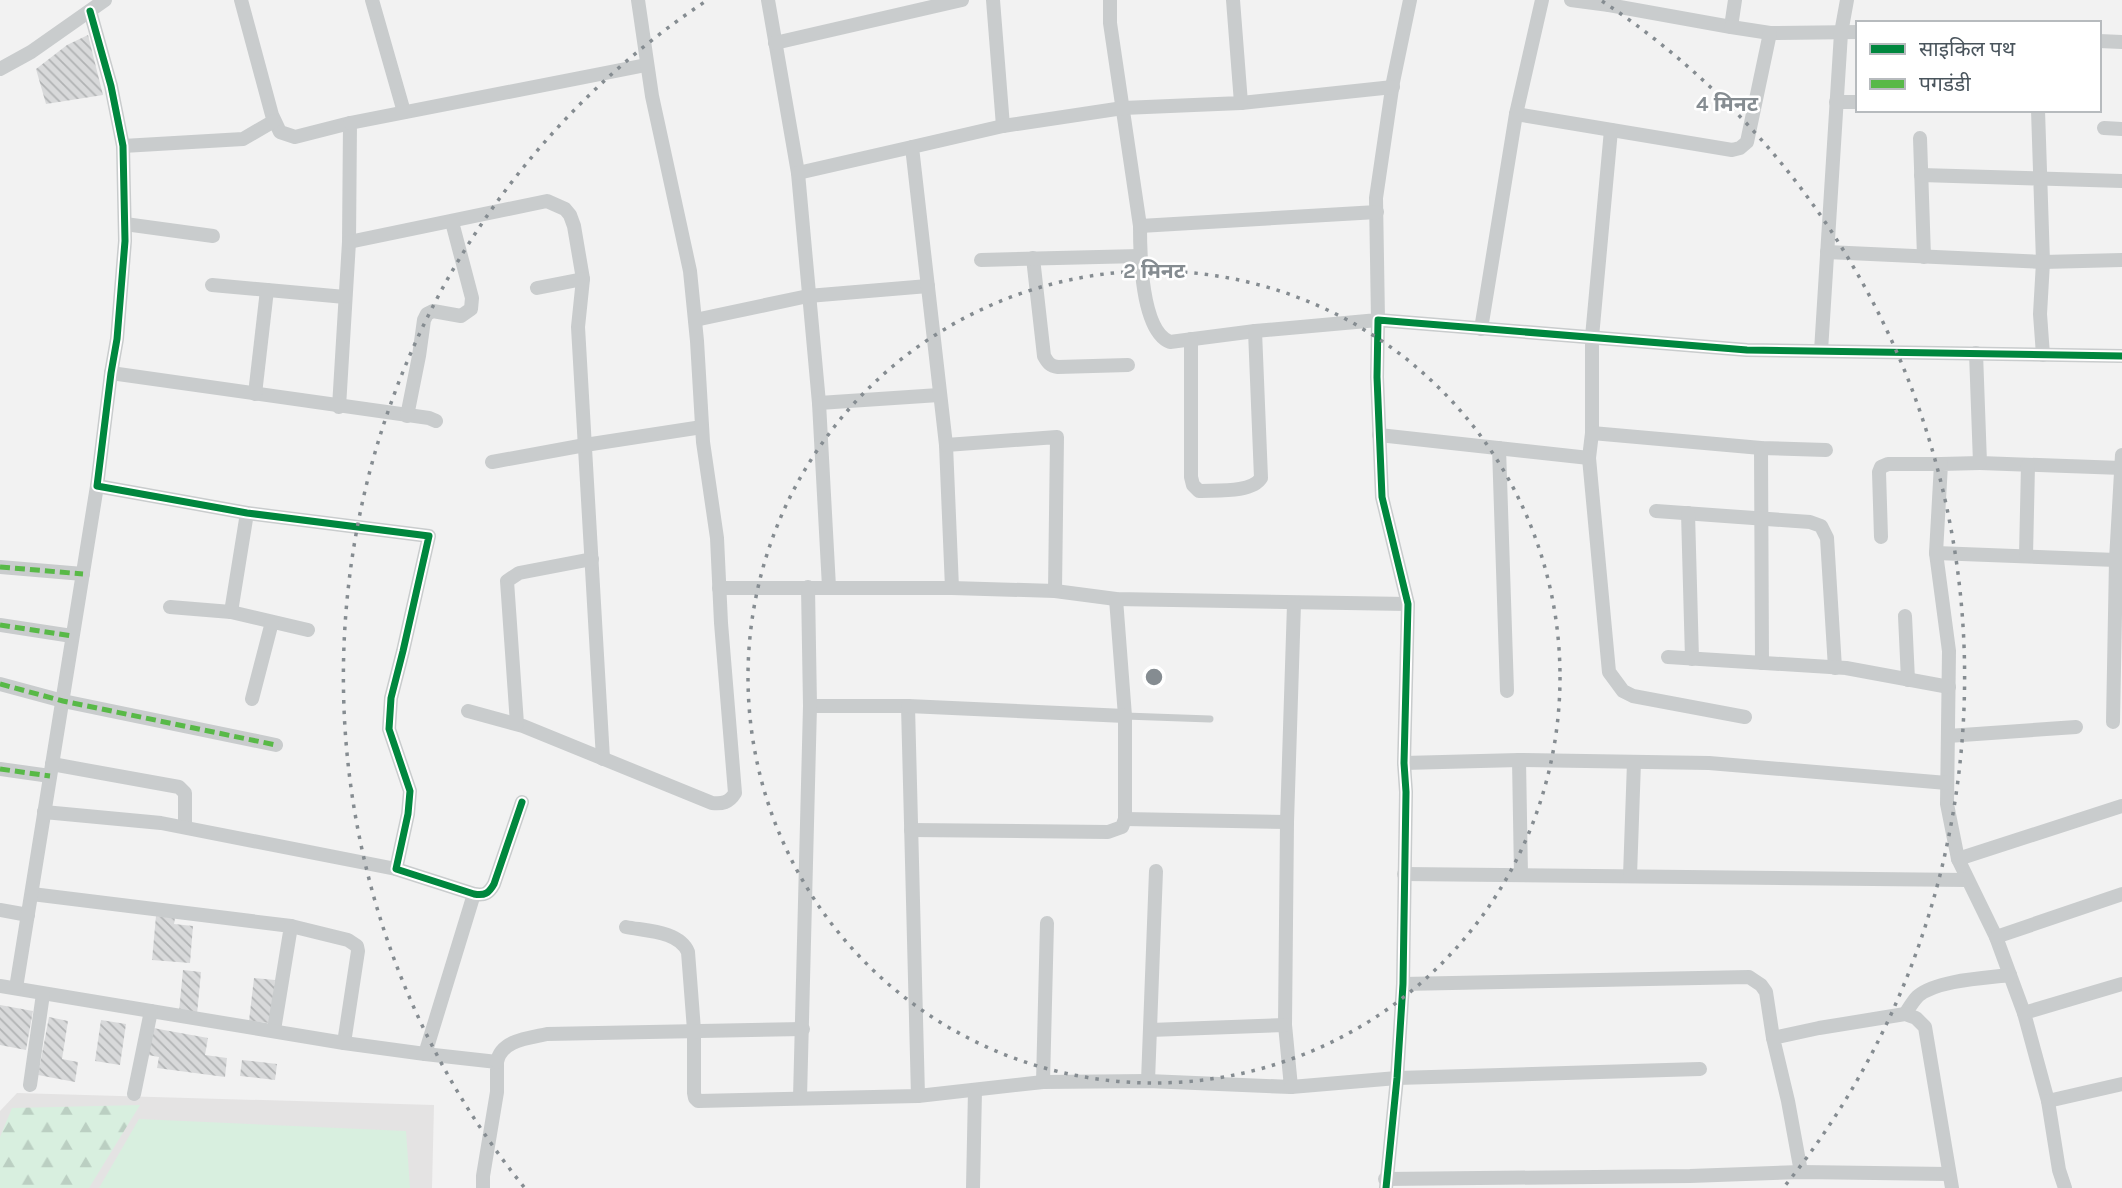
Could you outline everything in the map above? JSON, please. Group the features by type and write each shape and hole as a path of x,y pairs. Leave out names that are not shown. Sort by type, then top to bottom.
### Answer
{"street":[{"path":"0,69 32,52 106,0"},
{"path":"241,0 274,121 280,132 295,137 350,123 646,65"},
{"path":"372,0 404,112"},
{"path":"468,711 517,724 712,803 723,804 735,793 717,538 702,427 690,271 646,65 638,0"},
{"path":"768,0 798,173 819,403 829,587"},
{"path":"775,43 962,0"},
{"path":"993,0 1003,126"},
{"path":"1110,0 1110,23 1140,226 1140,256 1149,315 1155,330 1162,339 1170,342 1378,320 1747,350 2122,356"},
{"path":"1233,0 1241,103"},
{"path":"1410,0 1376,198 1377,377 1382,497 1408,604 1403,984 1397,1078 1385,1184 1744,1181 1801,1172 1885,1181 1950,1181 1925,1027 1916,1018 1905,1014 1773,1038"},
{"path":"1481,329 1516,114 1542,0"},
{"path":"1571,0 1610,3 1770,33 1856,32"},
{"path":"1731,27 1735,0"},
{"path":"1821,351 1840,33 1847,0"},
{"path":"16,988 97,486 117,339 125,241 123,146 111,86 90,11"},
{"path":"1516,114 1732,150 1740,148 1747,142 1770,33"},
{"path":"2101,41 2122,42"},
{"path":"798,173 1003,126 1123,107 1241,103 1393,87"},
{"path":"1836,102 1856,102"},
{"path":"2038,112 2043,262 2040,314 2043,355"},
{"path":"123,146 243,139 274,121"},
{"path":"339,407 349,242 350,123"},
{"path":"2104,128 2122,129"},
{"path":"1611,130 1592,337 1592,433 1589,458 1608,664 1612,678 1623,691 1633,696 1745,717"},
{"path":"1920,138 1924,257"},
{"path":"912,147 946,445 952,588"},
{"path":"1921,175 2122,181"},
{"path":"349,242 547,201 556,203 570,215 583,279 578,327 603,759"},
{"path":"1140,226 1377,212"},
{"path":"407,416 427,314 433,311 461,316 471,309 472,298 452,222"},
{"path":"125,224 213,236"},
{"path":"1827,252 2043,262 2122,260"},
{"path":"981,260 1140,256"},
{"path":"1033,258 1044,356 1047,362 1058,367 1128,365"},
{"path":"537,288 583,279"},
{"path":"212,285 345,297"},
{"path":"695,320 808,296 928,286"},
{"path":"256,394 267,290"},
{"path":"1191,339 1193,485 1199,491 1248,488 1257,484 1261,478 1255,331"},
{"path":"1976,354 1980,463"},
{"path":"111,373 436,421"},
{"path":"819,403 939,395"},
{"path":"492,462 585,444 702,427"},
{"path":"1592,433 1761,448 1826,450"},
{"path":"1379,435 1589,458"},
{"path":"946,445 1056,437 1055,591"},
{"path":"1499,448 1507,691"},
{"path":"1761,448 1762,663"},
{"path":"1881,537 1879,472 1881,467 1888,464 2122,464 2118,656 2113,722"},
{"path":"1941,464 1936,553 1949,651 1947,804 1958,859 1996,937 2024,1013 2043,1079 2059,1170 2065,1188"},
{"path":"2026,556 2028,465"},
{"path":"97,486 247,513 429,536 391,698 390,729 410,790 408,814 396,869"},
{"path":"1656,511 1815,522 1821,526 1826,533 1835,668"},
{"path":"232,612 247,513"},
{"path":"1688,513 1692,659"},
{"path":"1936,553 2119,560"},
{"path":"517,724 507,581 520,573 593,559"},
{"path":"0,567 83,575"},
{"path":"800,1098 810,706 808,587"},
{"path":"719,588 952,588 1055,591 1115,599 1408,604"},
{"path":"911,830 1108,832 1122,827 1125,818 1125,716 1115,599"},
{"path":"1291,1087 1285,1025 1287,822 1294,604"},
{"path":"170,607 232,612 308,630"},
{"path":"1905,616 1908,680"},
{"path":"252,699 272,622"},
{"path":"0,625 72,636"},
{"path":"1668,657 1835,668 1949,687"},
{"path":"0,684 63,701 276,745"},
{"path":"810,706 908,706 1125,716"},
{"path":"908,706 918,1096"},
{"path":"1948,736 2076,727"},
{"path":"1405,763 1519,760 1709,763 1947,783"},
{"path":"1519,760 1521,874"},
{"path":"1630,876 1634,762"},
{"path":"0,769 51,770 179,787 185,793 186,827"},
{"path":"44,811 161,822 396,869 483,895 488,893 494,884 522,802"},
{"path":"1958,859 2122,806"},
{"path":"1125,818 1287,822"},
{"path":"1148,1082 1156,872"},
{"path":"1404,874 1967,880"},
{"path":"32,894 291,926 348,940 357,946 358,951 344,1043"},
{"path":"425,1054 474,894"},
{"path":"1996,937 2122,894"},
{"path":"0,910 28,915"},
{"path":"1043,1083 1047,923"},
{"path":"274,1030 291,926"},
{"path":"626,926 670,936 685,944 688,952 694,1030 694,1093 698,1101 918,1096 1043,1083 1148,1082 1291,1087 1397,1078 1700,1069"},
{"path":"1905,1014 1916,998 1932,988 1969,979 2010,975"},
{"path":"1403,984 1749,977 1766,992 1801,1172"},
{"path":"2024,1013 2122,984"},
{"path":"0,986 344,1043 497,1062"},
{"path":"30,1084 43,994"},
{"path":"134,1094 151,1012"},
{"path":"1150,1030 1285,1025"},
{"path":"483,1188 497,1092 498,1053 507,1046 523,1039 547,1034 803,1029"},
{"path":"2048,1101 2122,1084"},
{"path":"973,1188 975,1090"}],"lane":[{"path":"1125,716 1210,719"}],"shaded area":[{"path":"17,1093 434,1105 432,1188 0,1188 0,1111"}],"green space":[{"path":"140,1105 89,1188 0,1188 0,1137 12,1108"},
{"path":"139,1119 406,1131 410,1188 99,1188"}],"building":[{"path":"88,35 103,95 46,104 36,69 67,45"},
{"path":"156,916 175,918 174,924 193,926 190,963 152,960"},
{"path":"183,970 201,972 197,1014 179,1012"},
{"path":"254,978 275,980 270,1023 249,1021"},
{"path":"0,1005 33,1011 26,1050 0,1045"},
{"path":"49,1017 68,1021 62,1059 78,1062 75,1082 38,1075"},
{"path":"101,1020 126,1024 120,1065 95,1061"},
{"path":"153,1028 208,1038 205,1055 227,1058 225,1077 157,1068 159,1057 148,1055"},
{"path":"242,1060 277,1064 275,1080 240,1076"}],"marked path":[{"path":"0,567 83,574"},
{"path":"0,625 72,636"},
{"path":"0,684 63,701 276,745"},
{"path":"0,769 50,776"}],"cycle path":[{"path":"90,11 111,86 123,146 125,241 117,339 97,486 247,513 429,536 391,698 389,729 410,791 396,869 474,894 486,893 494,884 522,802"},
{"path":"1386,1188 1403,984 1408,604 1382,497 1377,377 1378,320 1747,350 2122,356"}]}
